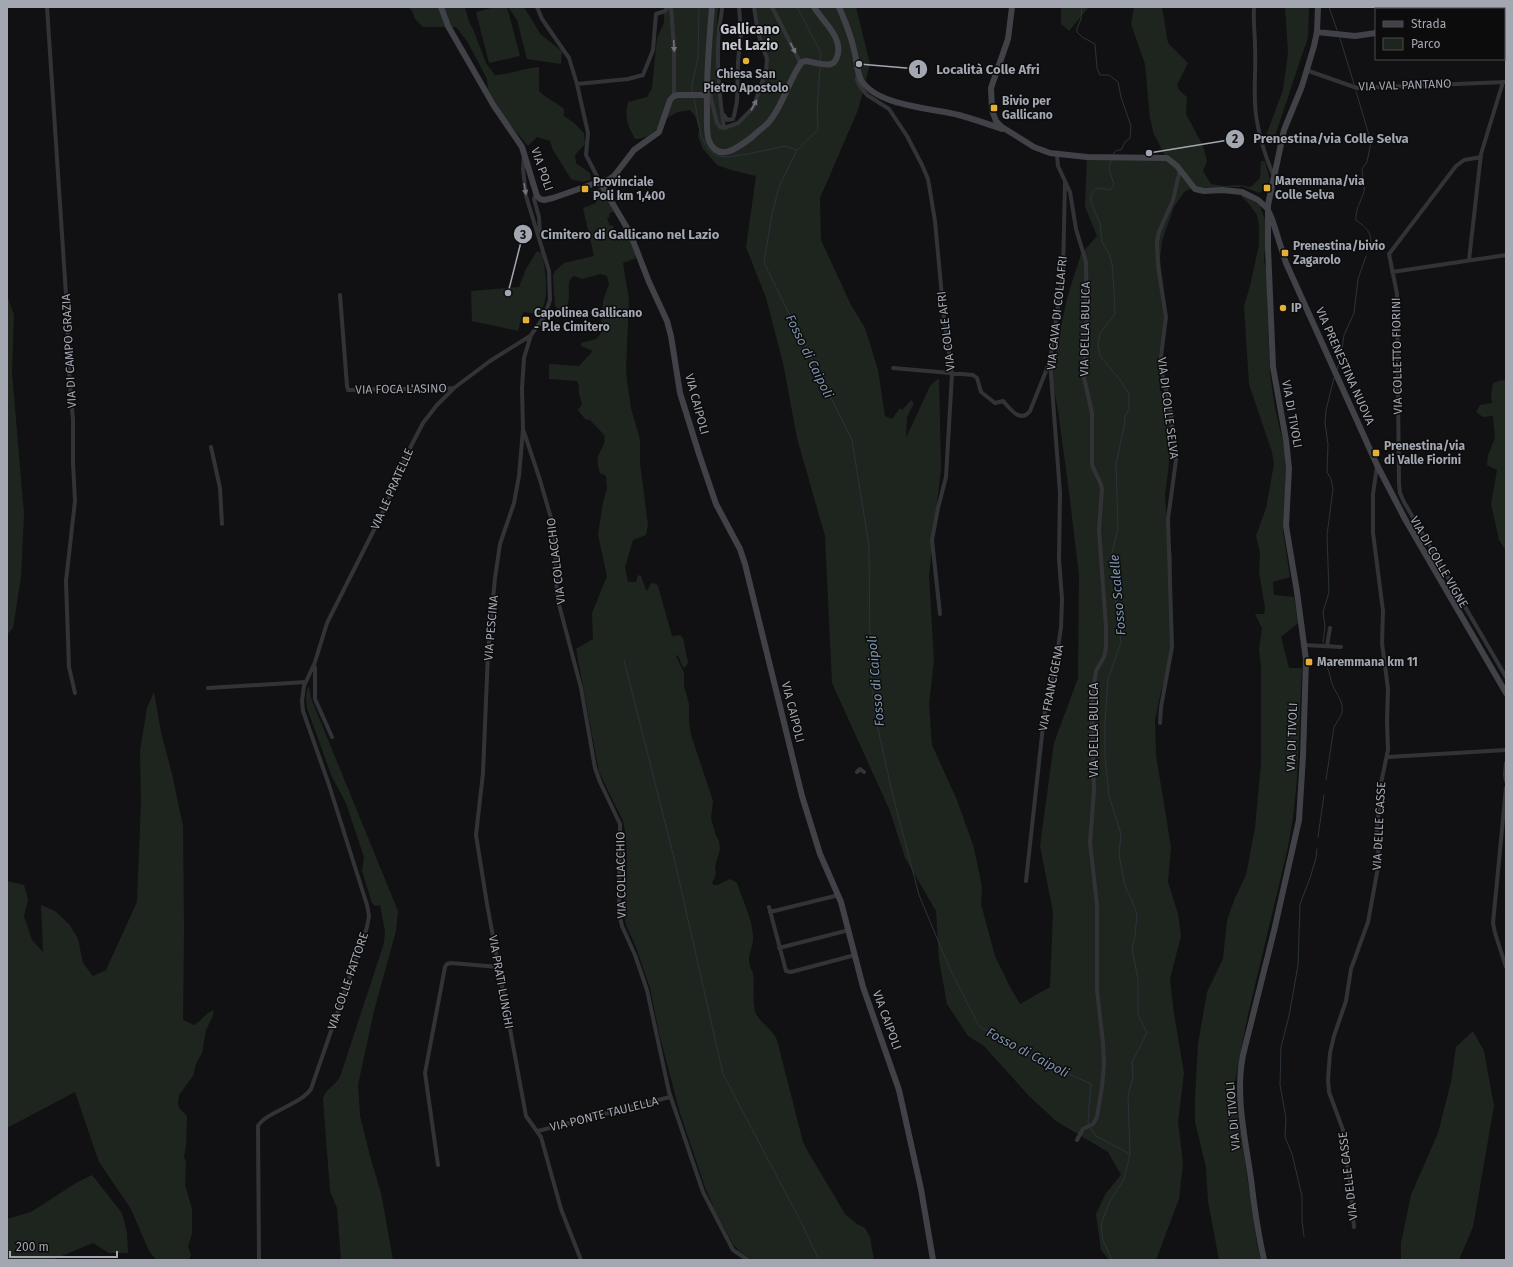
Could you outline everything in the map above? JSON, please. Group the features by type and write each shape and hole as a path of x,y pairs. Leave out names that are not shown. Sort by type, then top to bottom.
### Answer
{"street":[{"name":"VIA DI CAMPO GRAZIA","path":"47,7 73,420 75,502 66,581 68,667 74,693"},
{"name":"VIA POLI","path":"441,7 448,26 489,99 524,151 537,196 540,199 544,200 608,180 614,176 634,150 658,133 669,102 676,95"},
{"path":"537,7 542,19 569,58 577,84 588,133 586,155 600,182"},
{"path":"577,84 628,79 643,75 653,50 656,14 665,11 668,7"},
{"path":"671,7 676,95 703,95"},
{"path":"712,7 706,82 703,95 709,140 718,150 729,152 742,144 770,121 803,62"},
{"path":"722,7 718,67 720,104 724,128"},
{"path":"720,104 723,106 726,119 729,121 733,117 737,101 739,77 738,62 741,32 739,7"},
{"path":"706,82 717,123 720,127 724,128 738,123 753,108 766,71 767,60 758,32 754,7"},
{"path":"772,7 803,62"},
{"path":"803,62 828,64 834,63 837,58 838,43 833,33 814,7"},
{"path":"839,7 853,46 858,72 862,81 869,90 882,97 995,124"},
{"path":"995,124 992,111 991,88 1008,39 1012,7"},
{"path":"1254,7 1255,103 1257,122 1264,153 1274,177"},
{"name":"VIA DI TIVOLI","path":"1264,1260 1241,1104 1240,1076 1299,820 1306,668 1297,592 1286,524 1289,468 1285,435 1273,367 1268,210 1269,198 1284,130 1306,70 1317,32 1318,7"},
{"path":"1317,32 1355,36 1375,33"},
{"name":"VIA VAL PANTANO","path":"1306,70 1357,88 1505,82"},
{"name":"VIA COLLE AFRI","path":"858,72 856,80 861,88 867,95 889,109 909,139 927,176 936,230 944,318 952,374 946,477 931,544 940,614"},
{"path":"1469,260 1481,157 1505,82"},
{"path":"986,120 992,111"},
{"path":"971,119 986,120 1037,149 1057,155 1166,158 1174,162 1195,189 1204,191 1222,190 1242,192 1261,202 1268,210"},
{"path":"523,429 522,388 525,351 531,335 543,320 550,300 549,271 526,196 523,169 524,151"},
{"name":"VIA DELLA BULICA","path":"1057,155 1058,164 1071,196 1076,229 1086,262 1088,340 1083,375 1092,413 1092,464 1101,483 1102,489 1099,534 1106,633 1106,652 1096,671 1093,691 1094,790 1090,839 1097,905 1097,990 1104,1046 1103,1080 1096,1120 1091,1125 1083,1129 1078,1140"},
{"name":"VIA COLLETTO FIORINI","path":"1398,440 1397,294 1388,257 1392,248 1456,166 1464,160 1481,157"},
{"name":"VIA DI COLLE SELVA","path":"1160,723 1172,647 1168,519 1176,460 1170,403 1160,364 1166,317 1158,263 1157,242 1160,229 1173,200 1180,169"},
{"name":"VIA CAVA DI COLLAFRI","path":"1060,493 1050,361 1063,272 1065,180"},
{"name":"VIA CAIPOLI","path":"600,182 632,237 649,282 668,325 682,399 714,500 740,549 745,564 801,792 820,854 839,895 866,996 899,1090 921,1189 932,1260"},
{"path":"537,196 534,200 539,219 540,241"},
{"name":"VIA PRENESTINA NUOVA","path":"1268,210 1286,263 1377,465 1415,536 1506,693"},
{"path":"1392,272 1506,255"},
{"name":"VIA FOCA L'ASINO","path":"340,295 348,390 454,388"},
{"name":"VIA LE PRATELLE","path":"306,682 315,665 327,623 382,514 411,444 430,413 454,388 490,361 531,335"},
{"path":"893,368 974,375 977,378 979,389 982,394 996,403 1003,401 1013,412 1023,416 1027,415 1030,411 1050,361"},
{"name":"VIA PESCINA","path":"476,829 483,767 488,653 495,570 500,544 515,498 523,429"},
{"name":"VIA COLLACCHIO","path":"523,429 542,486 553,528 557,597 580,684 594,768 620,824 620,920 635,955 647,990 670,1097 706,1200 734,1250 748,1260"},
{"name":"VIA DI COLLE VIGNE","path":"1398,440 1398,484 1402,499 1506,677"},
{"path":"212,447 221,492 222,524"},
{"name":"VIA DELLE CASSE","path":"1354,1227 1343,1129 1329,1090 1330,1057 1335,1032 1347,998 1350,973 1368,922 1379,862 1378,830 1381,783 1388,757 1386,721 1388,689 1382,639 1383,613 1373,533 1374,491 1377,465"},
{"name":"VIA FRANCIGENA","path":"1026,881 1045,712 1061,630 1062,605 1059,559 1060,493"},
{"path":"1327,646 1330,628"},
{"path":"1304,645 1341,647"},
{"path":"315,665 315,699 332,737"},
{"path":"208,688 306,682"},
{"name":"VIA COLLE FATTORE","path":"259,1260 258,1126 262,1121 306,1095 311,1089 369,917 363,890 329,785 303,712 302,701 306,682"},
{"path":"1388,757 1506,750"},
{"path":"1506,763 1506,782"},
{"path":"857,772 860,769 864,772"},
{"path":"1506,788 1493,922 1494,930 1506,967"},
{"name":"VIA PRATI LUNGHI","path":"476,829 477,844 526,1116 529,1122 538,1131 544,1145 562,1212 581,1260"},
{"path":"839,895 770,910 779,948 786,971 791,972 855,955"},
{"path":"779,948 849,930"},
{"path":"438,1165 425,1073 444,967 450,963 499,967"},
{"name":"VIA PONTE TAULELLA","path":"538,1131 670,1097"}],"green space":[{"path":"408,7 465,7 469,22 486,63 495,75 539,67 539,91 564,109 564,116 573,122 584,133 585,144 575,155 576,163 590,173 591,180 582,182 571,179 553,150 550,141 537,137 528,146 506,120 488,89 487,79 467,41 456,27 423,27 415,19 412,11"},
{"path":"495,7 507,7 520,56 489,63 476,12"},
{"path":"508,7 524,7 541,35 562,51 561,64 527,59 517,20"},
{"path":"664,7 721,7 718,9 716,67 722,125 725,128 733,125 753,108 767,66 754,7 856,7 870,64 858,110 820,198 821,240 851,305 865,328 878,370 885,416 892,419 900,408 902,410 911,400 914,403 907,417 906,438 930,386 939,378 941,468 929,576 934,660 929,705 932,745 957,800 974,848 982,887 981,904 995,956 1020,1004 1050,987 1053,912 1040,846 1054,743 1078,678 1079,575 1058,410 1051,374 1067,298 1081,254 1097,236 1085,207 1087,157 1166,158 1153,132 1150,119 1145,64 1131,24 1134,7 1162,7 1168,43 1188,63 1177,85 1180,91 1187,97 1186,114 1203,146 1207,161 1203,171 1211,184 1224,186 1241,185 1249,187 1252,186 1260,178 1261,161 1265,161 1270,180 1264,190 1259,193 1241,186 1192,188 1184,192 1174,207 1162,241 1160,258 1166,309 1158,361 1160,390 1175,414 1165,496 1172,556 1169,669 1161,691 1155,720 1156,755 1171,847 1168,882 1178,914 1181,936 1170,979 1184,1073 1178,1122 1183,1163 1179,1199 1156,1260 1109,1260 1101,1250 1096,1214 1106,1193 1121,1175 1108,1152 1056,1121 1029,1096 984,1046 968,1036 947,1004 939,960 936,911 905,858 890,811 832,683 825,536 797,438 783,363 766,298 746,247 756,176 717,165 703,149 698,137 699,129 695,116 690,110 674,114 664,121 652,133 642,138 635,139 627,121 626,113 628,102 647,97 652,88 657,38 664,23"},
{"path":"1061,7 1089,7 1069,31 1061,24"},
{"path":"1285,7 1309,7 1308,37 1275,136 1264,141 1283,90 1288,53"},
{"path":"600,188 614,211 609,214 610,217 607,218 610,226 613,225 616,237 628,234 636,258 623,263 629,300 626,368 631,408 640,440 640,463 648,525 646,535 633,540 625,567 628,582 636,582 638,575 641,576 646,590 648,590 650,585 653,583 658,586 672,636 680,635 683,638 688,663 684,668 677,655 676,656 684,673 684,686 689,704 691,735 713,801 711,818 719,841 720,849 715,867 716,874 712,883 714,885 718,885 729,879 737,883 750,918 753,932 753,942 749,960 753,974 755,1011 759,1019 772,1032 777,1040 803,1142 845,1214 857,1224 865,1228 870,1237 874,1260 753,1260 739,1251 733,1244 715,1211 705,1187 680,1113 659,1033 650,988 636,947 626,925 624,915 626,867 625,832 623,821 599,772 576,649 593,639 592,613 607,576 598,535 603,502 607,488 606,476 600,473 598,465 598,456 604,444 605,436 590,420 585,419 578,410 582,404 577,381 549,379 549,365 579,366 592,352 591,350 581,346 581,343 596,339 600,335 603,301 609,284 607,276 601,274 582,279 574,276 569,283 568,304 560,311 555,306 553,276 555,271 564,263 594,256 583,208 596,203 591,190"},
{"path":"1241,193 1260,206 1267,225 1264,261 1267,274 1270,374 1275,408 1285,450 1286,471 1283,531 1290,577 1273,582 1274,595 1294,597 1298,623 1281,637 1289,668 1302,668 1297,779 1293,818 1288,847 1247,1019 1234,1087 1257,1244 1261,1260 1219,1260 1208,1201 1206,1167 1195,1122 1198,1044 1207,992 1223,959 1227,920 1246,875 1255,828 1261,763 1261,667 1259,650 1262,628 1255,614 1264,614 1265,608 1259,572 1260,552 1256,536 1266,508 1274,464 1272,452 1249,384 1244,306 1259,245 1259,225 1257,215 1241,196"},
{"path":"537,251 542,253 546,284 545,301 539,314 523,312 518,331 472,321 471,291 519,287 526,269"},
{"path":"7,295 14,315 12,372 24,514 21,577 13,628 7,635"},
{"path":"1502,380 1506,381 1506,551 1499,540 1491,504 1497,470 1487,465 1488,455 1495,438 1493,416 1483,417 1476,412 1480,405 1492,403 1491,395 1493,383"},
{"path":"309,686 311,698 398,911 396,931 374,1011 358,1085 360,1116 381,1193 393,1260 341,1260 337,1208 330,1191 323,1099 328,1090 340,1077 384,943 385,931 380,905 375,906 372,903 362,871 364,857 346,803 332,777 307,708 306,694"},
{"path":"154,692 161,732 183,826 183,1020 194,1025 209,1012 214,1010 206,1030 202,1053 196,1064 193,1076 179,1095 178,1103 179,1108 187,1116 186,1146 184,1156 186,1163 185,1185 192,1209 192,1233 188,1247 191,1255 189,1260 156,1260 149,1251 131,1209 99,1162 75,1092 7,1128 7,881 24,885 28,899 24,916 32,940 43,952 41,905 55,911 69,924 78,939 83,963 93,976 106,970 137,902 141,802 140,751 147,708"},
{"path":"1473,1031 1484,1051 1494,1106 1473,1227 1459,1260 1401,1260 1401,1243 1411,1195 1438,1133 1451,1082 1456,1047"},
{"path":"92,1175 122,1213 127,1233 128,1253 109,1253 93,1243 52,1260 7,1260 7,1219 31,1212 76,1183"}],"waterway":[{"name":"Fosso di Caipoli","path":"692,92 692,84 698,58 699,7"},
{"name":"Fosso di Caipoli","path":"797,7 821,53 820,62"},
{"name":"Fosso Scalelle","path":"1082,7 1081,19 1077,32 1082,37 1095,44 1097,68 1100,75 1109,75 1118,82 1121,97 1131,126 1130,138 1125,142 1121,150 1117,150 1112,155"},
{"path":"1329,7 1337,30"},
{"path":"1340,38 1354,84"},
{"name":"Fosso di Caipoli","path":"797,150 818,130 817,112 820,67"},
{"path":"1356,91 1371,142 1367,162 1362,169 1364,192 1357,209 1356,216 1356,220 1364,226 1369,233 1371,241 1368,251"},
{"name":"Fosso di Caipoli","path":"694,98 701,136 708,149 717,156 727,157 748,154 785,146 797,150 779,187 772,214 764,263 852,440 869,546 870,659 875,716 893,796 919,895 949,967 979,1026 1030,1056 1091,1084 1088,1122 1090,1125"},
{"name":"Fosso Scalelle","path":"1111,160 1109,169 1114,184 1110,190 1099,188 1095,189 1091,195 1091,202 1100,224 1102,242 1112,263 1114,290 1115,314 1100,333 1098,344 1100,356 1121,381 1129,394 1129,409 1125,416 1116,464 1118,529 1112,552 1116,605 1121,642 1108,679 1105,722 1105,757 1109,796 1121,834 1119,855 1125,886 1137,914 1132,949 1138,979 1138,1015 1147,1033 1132,1062 1133,1077 1128,1095 1130,1154 1124,1179 1109,1203 1101,1225 1103,1240 1112,1260"},
{"path":"1337,369 1341,357 1344,335 1354,313 1358,279 1366,256"},
{"path":"1323,643 1325,626 1323,612 1329,592 1327,535 1333,489 1331,479 1327,472 1328,444 1325,423 1326,410 1334,378"},
{"path":"624,660 675,862 723,1074 801,1222 819,1260"},
{"path":"1326,665 1333,686 1341,702 1342,713 1334,727 1326,780"},
{"path":"1318,837 1324,795"},
{"path":"1304,1236 1302,1221 1302,1196 1292,1154 1285,1137 1286,1118 1280,1085 1281,1047 1289,1016 1298,965 1300,904 1310,878 1317,849"},
{"name":"Fosso di Caipoli","path":"1091,1128 1096,1136 1130,1154"}],"place":[{"name":"Chiesa San Pietro Apostolo","path":"746,61"},
{"name":"Località Colle Afri","path":"859,64"},
{"name":"Bivio per Gallicano","path":"994,108"},
{"name":"Prenestina/via Colle Selva","path":"1149,153"},
{"name":"Maremmana/via Colle Selva","path":"1267,188"},
{"name":"Provinciale Poli km 1,400","path":"585,189"},
{"name":"Prenestina/bivio Zagarolo","path":"1285,253"},
{"name":"Cimitero di Gallicano nel Lazio","path":"508,293"},
{"name":"IP","path":"1283,308"},
{"name":"Capolinea Gallicano - P.le Cimitero","path":"526,320"},
{"name":"Prenestina/via di Valle Fiorini","path":"1376,453"},
{"name":"Maremmana km 11","path":"1309,662"}],"district":[{"name":"Gallicano nel Lazio","path":"750,38"}]}
